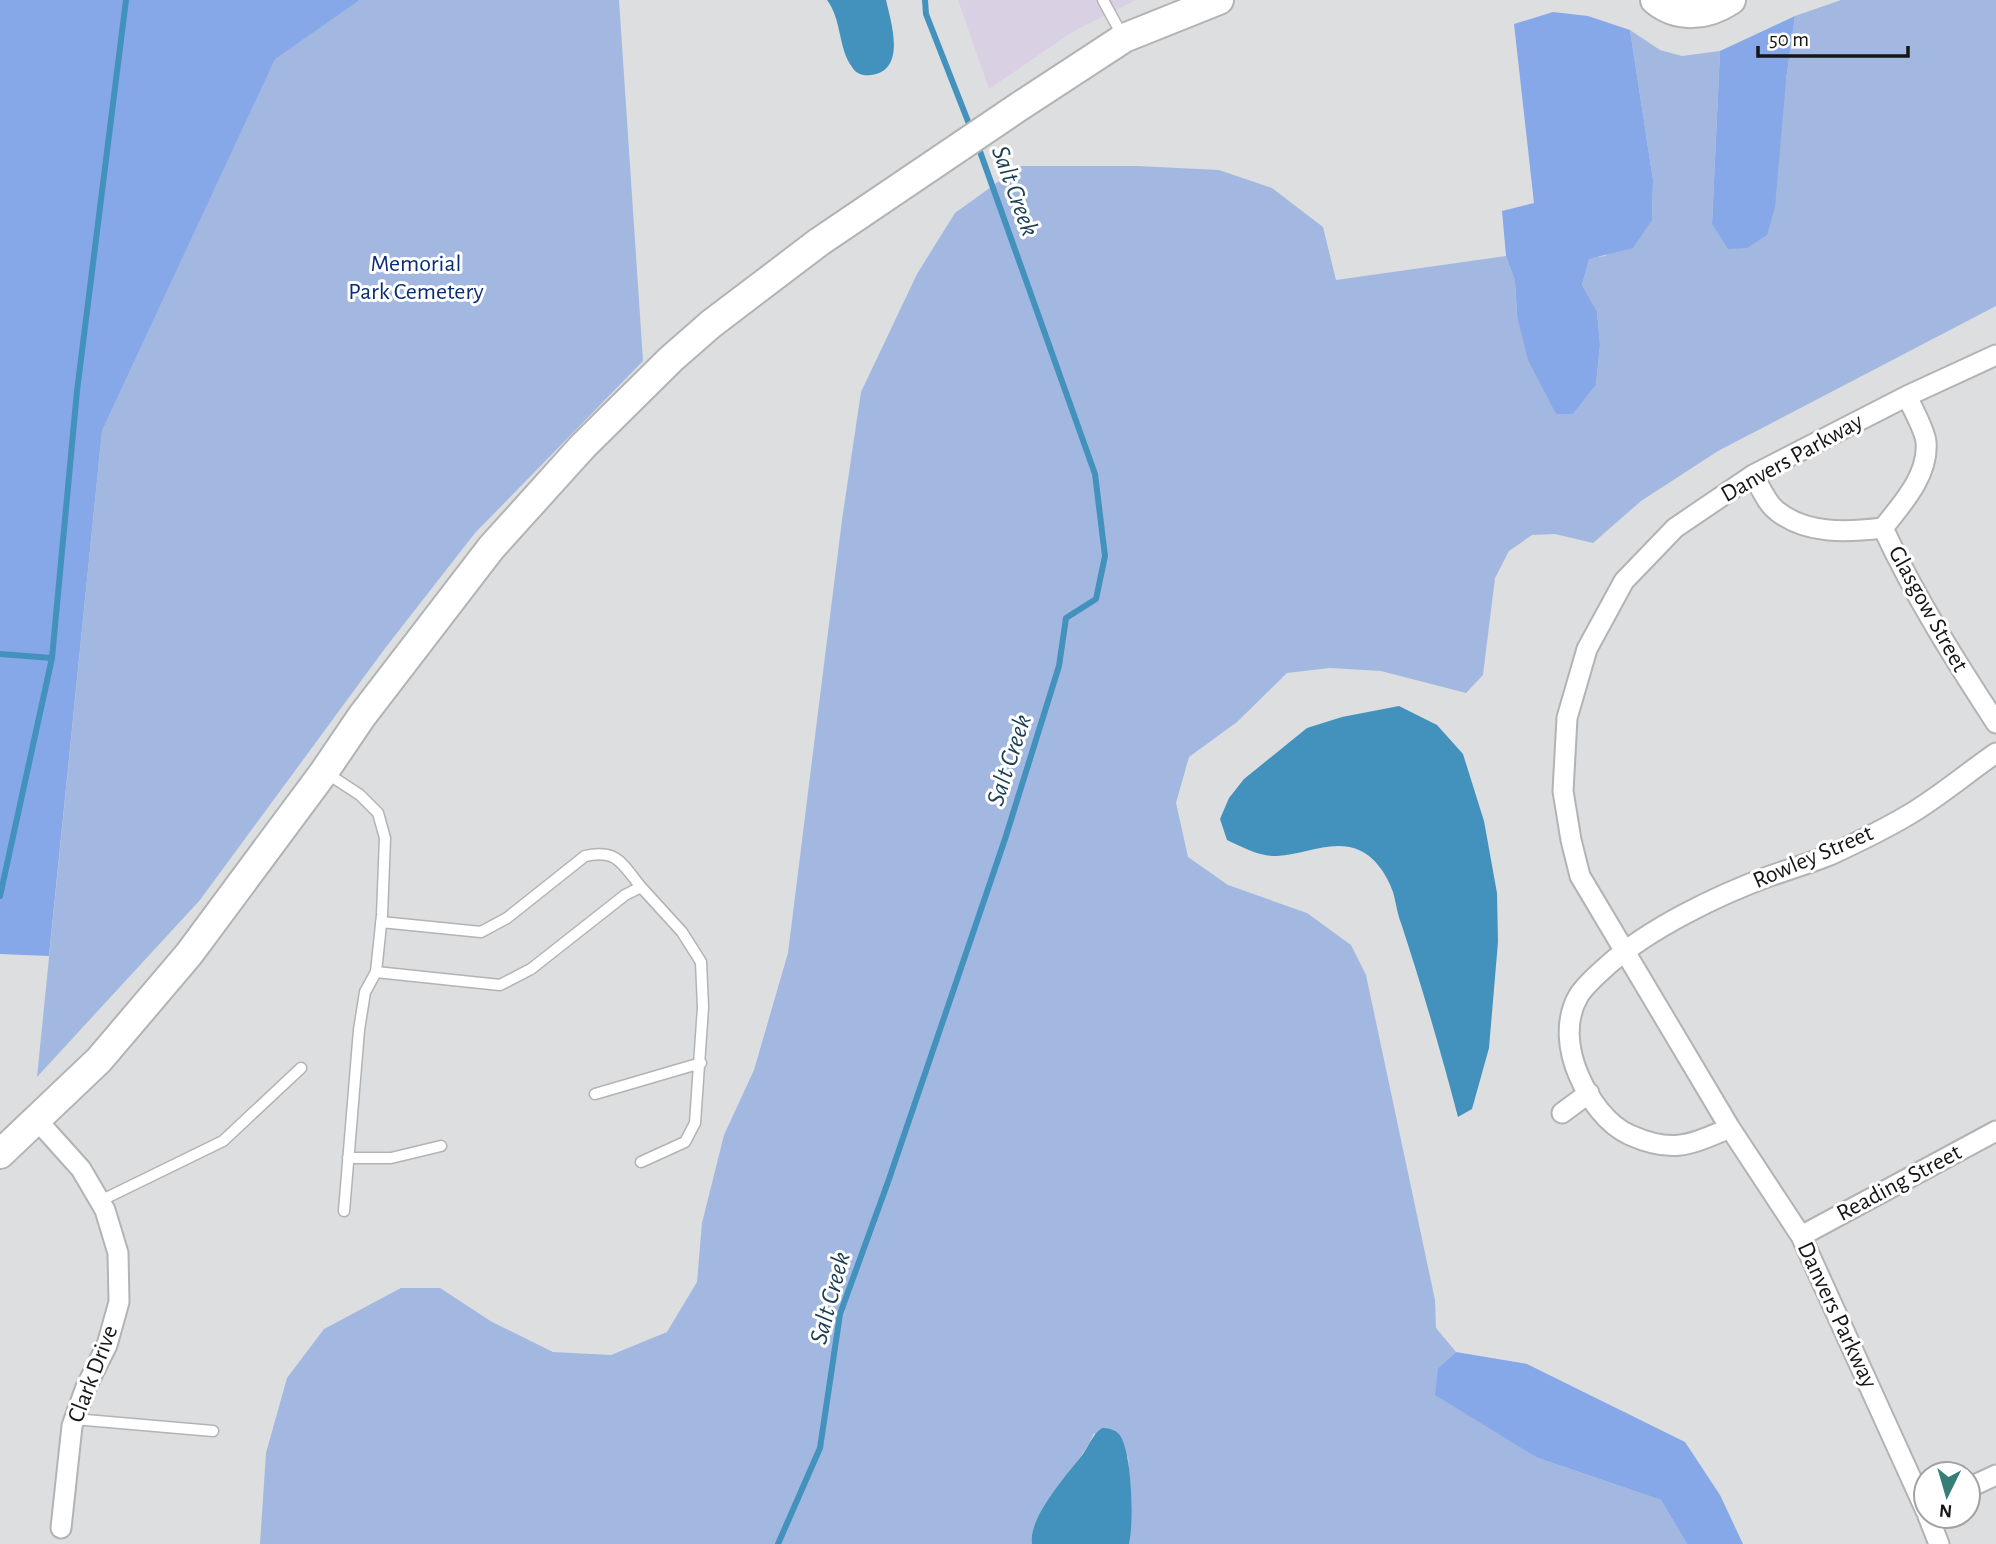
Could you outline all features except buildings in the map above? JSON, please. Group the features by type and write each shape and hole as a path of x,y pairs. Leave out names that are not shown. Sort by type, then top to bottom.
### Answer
{"main road":[{"path":"3,1146 37,1120 99,1060 189,954 324,772 362,716 491,548 583,446 671,359 711,324 819,242 1017,108 1124,38 1219,0"},
{"path":"1655,0 1669,9 1689,14 1708,12 1731,0"}],"street":[{"name":"Danvers Parkway","path":"1912,1479 1801,1236 1730,1128 1580,876 1563,791 1567,718 1587,649 1624,581 1675,528 1752,475 1996,355"},
{"name":"Glasgow Street","path":"1752,475 1776,511 1807,526 1847,532 1883,528 1909,496 1922,469 1926,441 1907,397"},
{"name":"Glasgow Street","path":"1883,528 1941,639 1996,723"},
{"name":"Rowley Street","path":"1623,952 1717,897 1829,855 1909,815 1996,753"},
{"path":"1623,952 1579,995 1571,1018 1568,1037 1572,1059 1589,1094 1600,1111 1623,1132 1665,1147 1692,1144 1730,1128"},
{"path":"1562,1113 1589,1094"},
{"name":"Clark Drive","path":"37,1120 81,1168 106,1210 118,1253 119,1302 107,1345 74,1419 61,1528"},
{"name":"Reading Street","path":"1801,1236 1996,1131"}],"lane":[{"path":"1103,0 1124,38"},
{"path":"324,772 360,795 379,813 385,838 376,972 365,992 359,1030 344,1211"},
{"path":"381,922 481,932 507,918 585,856 608,853 622,864 682,932 701,962 701,1063 695,1123 685,1142 641,1161"},
{"path":"376,972 500,985 531,969 625,895 641,887"},
{"path":"595,1094 701,1063"},
{"path":"100,1201 223,1141 301,1068"},
{"path":"348,1158 391,1158 441,1146"},
{"path":"74,1419 213,1431"}],"shaded area":[{"path":"0,0 360,0 275,59 102,431 49,956 0,954"},
{"path":"827,0 886,0 894,44 889,65 882,72 865,75 854,69 844,51 835,16"},
{"path":"958,0 1136,0 1074,31 989,89"},
{"path":"1553,12 1588,16 1630,30 1653,180 1652,220 1633,248 1589,259 1582,285 1597,311 1600,345 1596,385 1573,414 1556,414 1528,360 1517,316 1515,281 1506,256 1502,211 1534,203 1514,24"},
{"path":"1795,16 1786,80 1775,207 1767,235 1747,248 1728,249 1712,224 1720,51"},
{"path":"1399,706 1437,725 1463,754 1484,821 1497,893 1498,942 1489,1048 1472,1109 1458,1117 1393,892 1381,868 1372,858 1350,847 1330,847 1277,856 1258,853 1227,840 1220,819 1229,798 1244,779 1307,728 1342,717"},
{"path":"1456,1352 1527,1364 1685,1442 1720,1495 1743,1544 1687,1544 1661,1500 1538,1458 1435,1395 1438,1368"},
{"path":"1102,1428 1117,1433 1125,1446 1131,1490 1129,1544 1032,1544 1032,1534 1042,1510"}],"green space":[{"name":"Memorial Park Cemetery","path":"360,0 619,0 643,361 475,533 386,647 200,900 37,1077 102,431 275,58"},
{"path":"1841,0 1996,0 1996,306 1718,451 1641,501 1593,543 1555,534 1532,535 1509,551 1495,578 1483,675 1466,693 1381,671 1330,668 1287,673 1237,722 1189,757 1176,803 1188,857 1228,885 1307,913 1351,945 1366,975 1435,1300 1436,1328 1456,1352 1438,1368 1538,1458 1661,1500 1687,1544 1129,1544 1131,1497 1128,1457 1094,1433 1085,1451 1042,1509 1032,1533 1032,1544 260,1544 266,1453 287,1378 324,1329 401,1288 440,1288 492,1322 553,1352 611,1355 667,1332 697,1282 702,1223 724,1135 754,1070 788,953 842,520 861,392 917,274 955,213 1020,166 1137,166 1219,170 1272,188 1323,227 1336,280 1506,256 1515,281 1517,316 1556,414 1573,414 1596,385 1600,345 1597,311 1582,285 1589,258 1605,256 1652,219 1653,180 1630,30 1660,50 1682,56 1720,51 1712,224 1786,80 1795,16"}],"waterway":[{"path":"0,896 52,658 77,391 126,0"},
{"name":"Salt Creek","path":"925,0 926,14 971,129"},
{"name":"Salt Creek","path":"778,1544 820,1448 840,1314 1005,839 1059,666 1066,618 1096,599 1105,556 1095,474 977,143"},
{"path":"0,654 52,658"}]}
